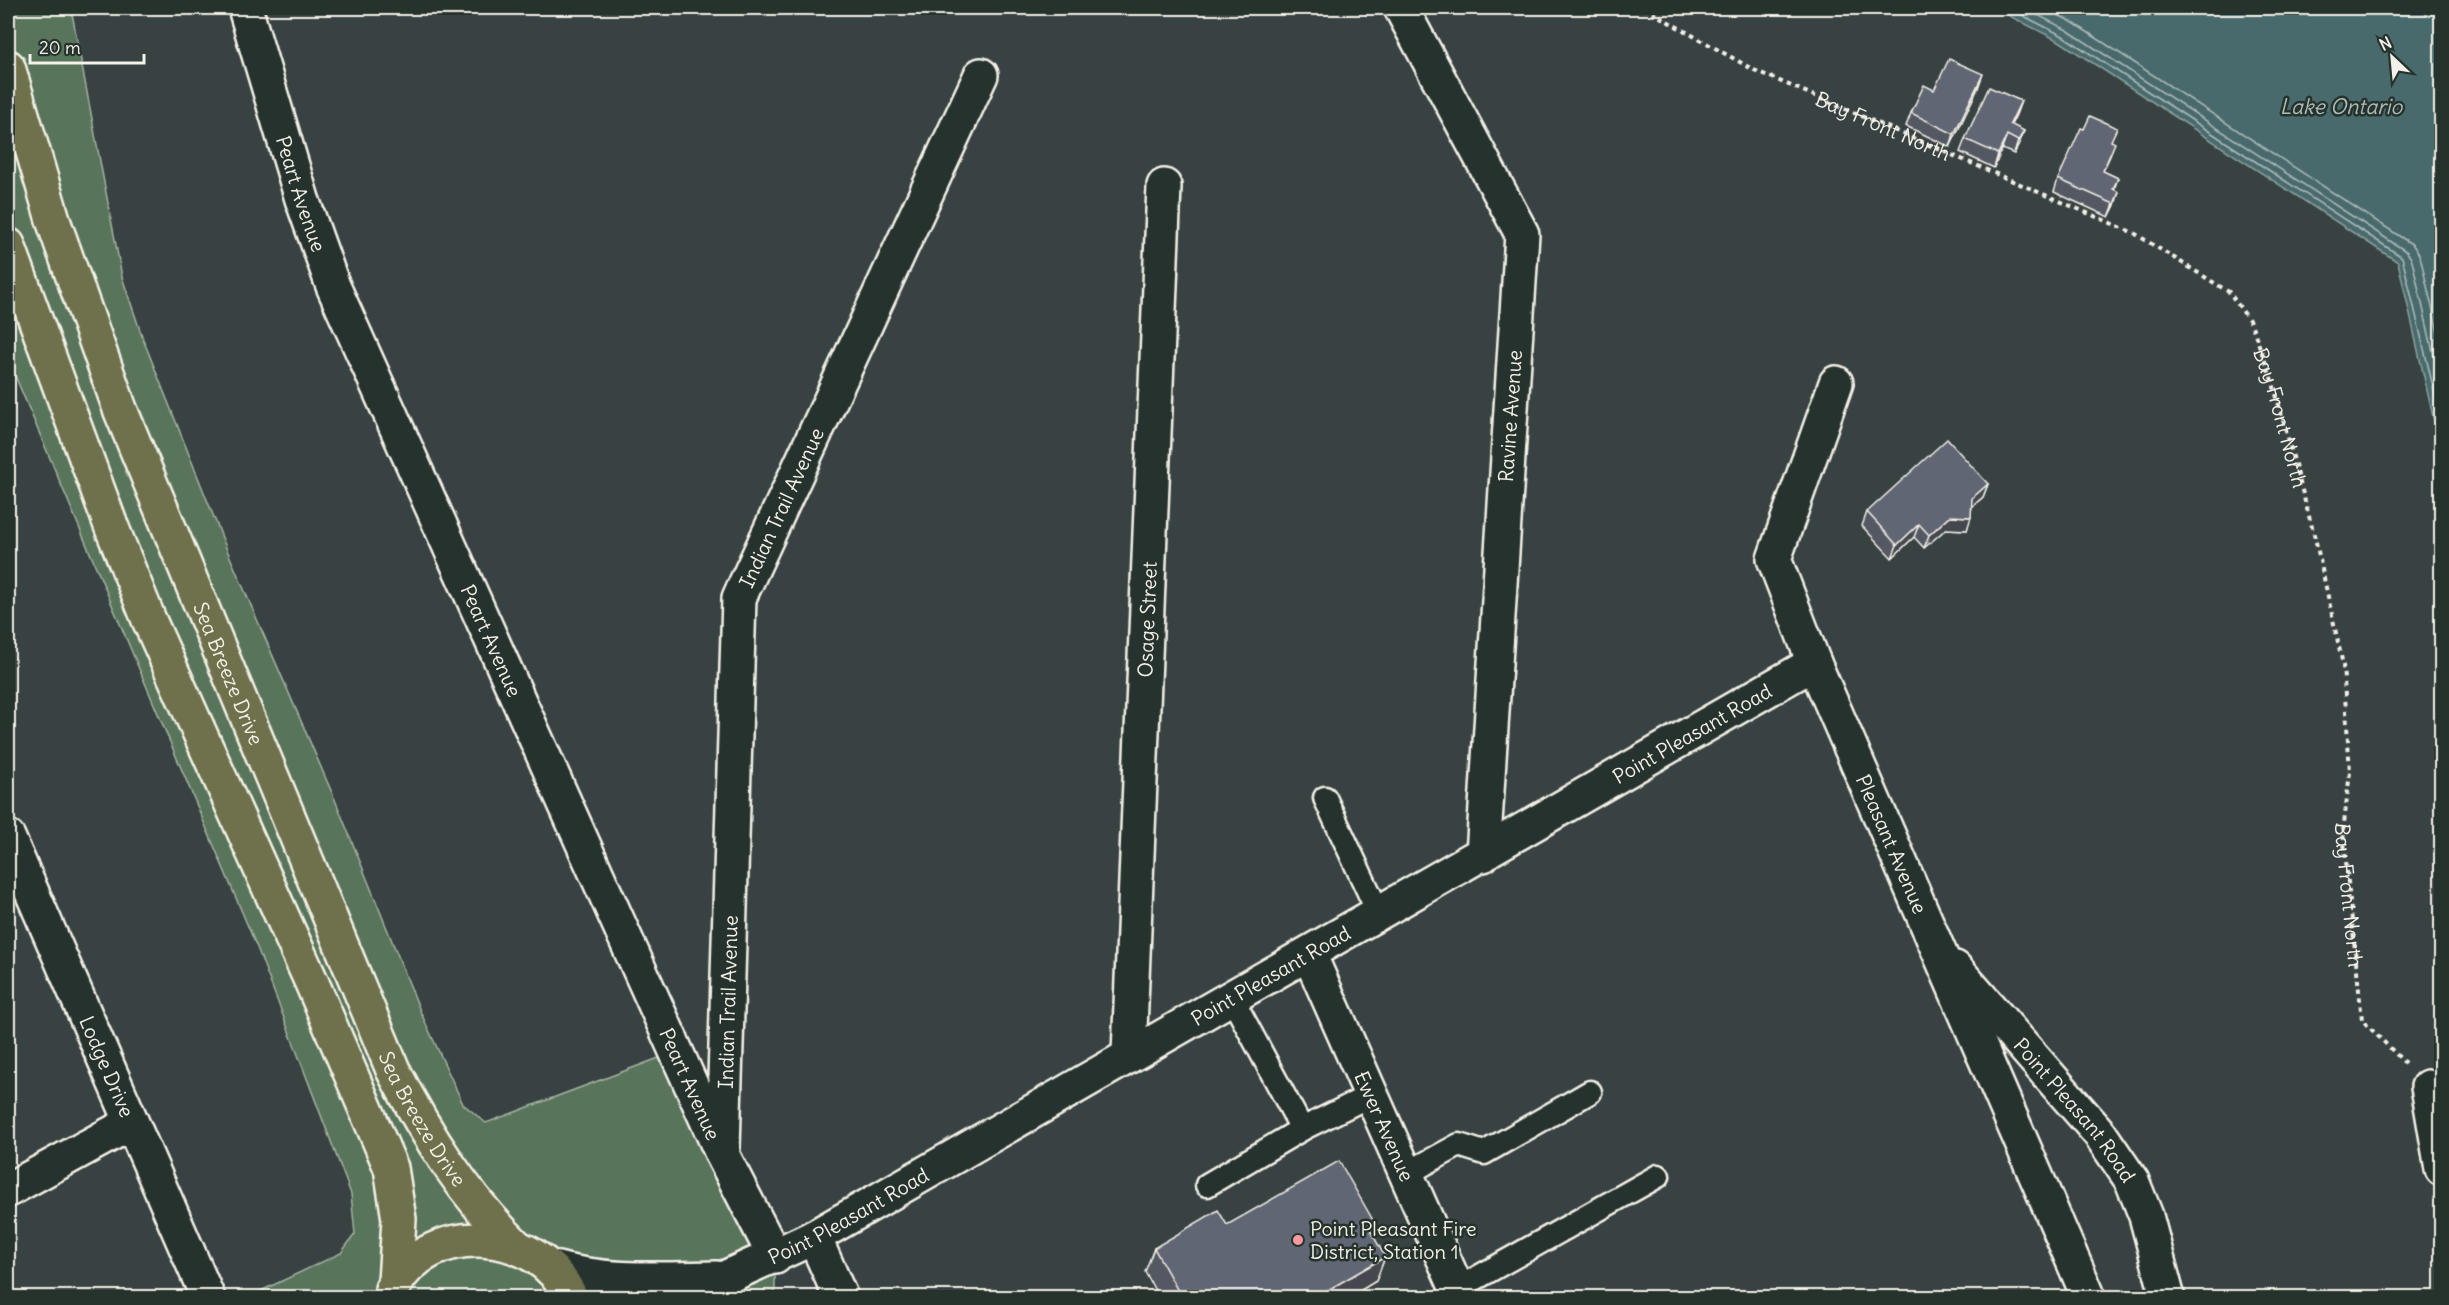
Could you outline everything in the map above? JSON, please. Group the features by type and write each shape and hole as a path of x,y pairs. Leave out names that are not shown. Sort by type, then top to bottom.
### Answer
{"main road":[{"name":"Sea Breeze Drive","path":"8,68 54,223 120,409 393,1070 418,1119 447,1166 479,1207 518,1248"},
{"path":"8,244 94,480 149,620 307,973 391,1168 399,1219 391,1290"},
{"path":"391,1290 416,1260 442,1245 472,1239 495,1240 533,1254 550,1267 571,1298"}],"street":[{"name":"Peart Avenue","path":"245,8 302,200 333,286 723,1156 776,1257"},
{"name":"Ravine Avenue","path":"1401,8 1522,234 1483,855"},
{"name":"Indian Trail Avenue","path":"723,1156 739,598 981,75"},
{"name":"Osage Street","path":"1129,1054 1164,186"},
{"name":"Pleasant Avenue","path":"1836,383 1774,559 1814,663 2089,1298"},
{"name":"Point Pleasant Road","path":"686,1298 721,1277 776,1257 814,1237 1129,1054 1380,914 1814,663"},
{"name":"Lodge Drive","path":"8,837 208,1298"},
{"name":"Point Pleasant Road","path":"1936,946 2100,1134 2132,1181 2146,1216 2168,1298"},
{"name":"Ewer Avenue","path":"1309,954 1459,1293"},
{"path":"2428,1087 2442,1169"},
{"path":"8,1190 131,1124"},
{"path":"814,1237 841,1298"},
{"name":"Point Pleasant Road","path":"550,1267 587,1277 615,1280 721,1277"}],"lane":[{"path":"1325,798 1380,914"},
{"path":"1232,998 1302,1129"},
{"path":"1406,1174 1458,1144 1484,1153 1590,1092"},
{"path":"1207,1185 1302,1129 1371,1095"},
{"path":"1459,1293 1658,1176"}],"path":[{"name":"Bay Front North","path":"1644,8 1754,70 2134,233 2229,292 2251,323 2273,383 2316,542 2343,665 2350,772 2343,832 2362,1020 2428,1087"}],"green space":[{"path":"8,8 71,8 122,277 143,339 227,550 336,802 421,1013 463,1104 486,1123 659,1058 723,1156 775,1256 775,1297 248,1297 341,1253 355,1234 351,1194 258,950 8,359"}],"water":[{"name":"Lake Ontario","path":"1994,8 2441,8 2441,452 2398,262 2059,41"}],"building":[{"path":"1949,59 1983,74 1954,134 1911,113 1924,85 1934,90"},
{"path":"1989,87 2021,101 2010,124 2024,131 2018,141 2007,135 1998,154 1965,139"},
{"path":"2090,116 2117,128 2111,141 2115,143 2103,171 2118,178 2113,189 2119,192 2114,204 2058,179 2081,128 2084,129"},
{"path":"1947,439 1988,484 1972,498 1971,517 1950,516 1929,535 1919,524 1897,545 1867,512"},
{"name":"Point Pleasant Fire District, Station 1","path":"1339,1161 1374,1222 1368,1226 1385,1257 1314,1298 1182,1298 1154,1248 1218,1210 1227,1225"}],"place":[{"name":"Point Pleasant Fire District, Station 1","path":"1298,1240"}]}
